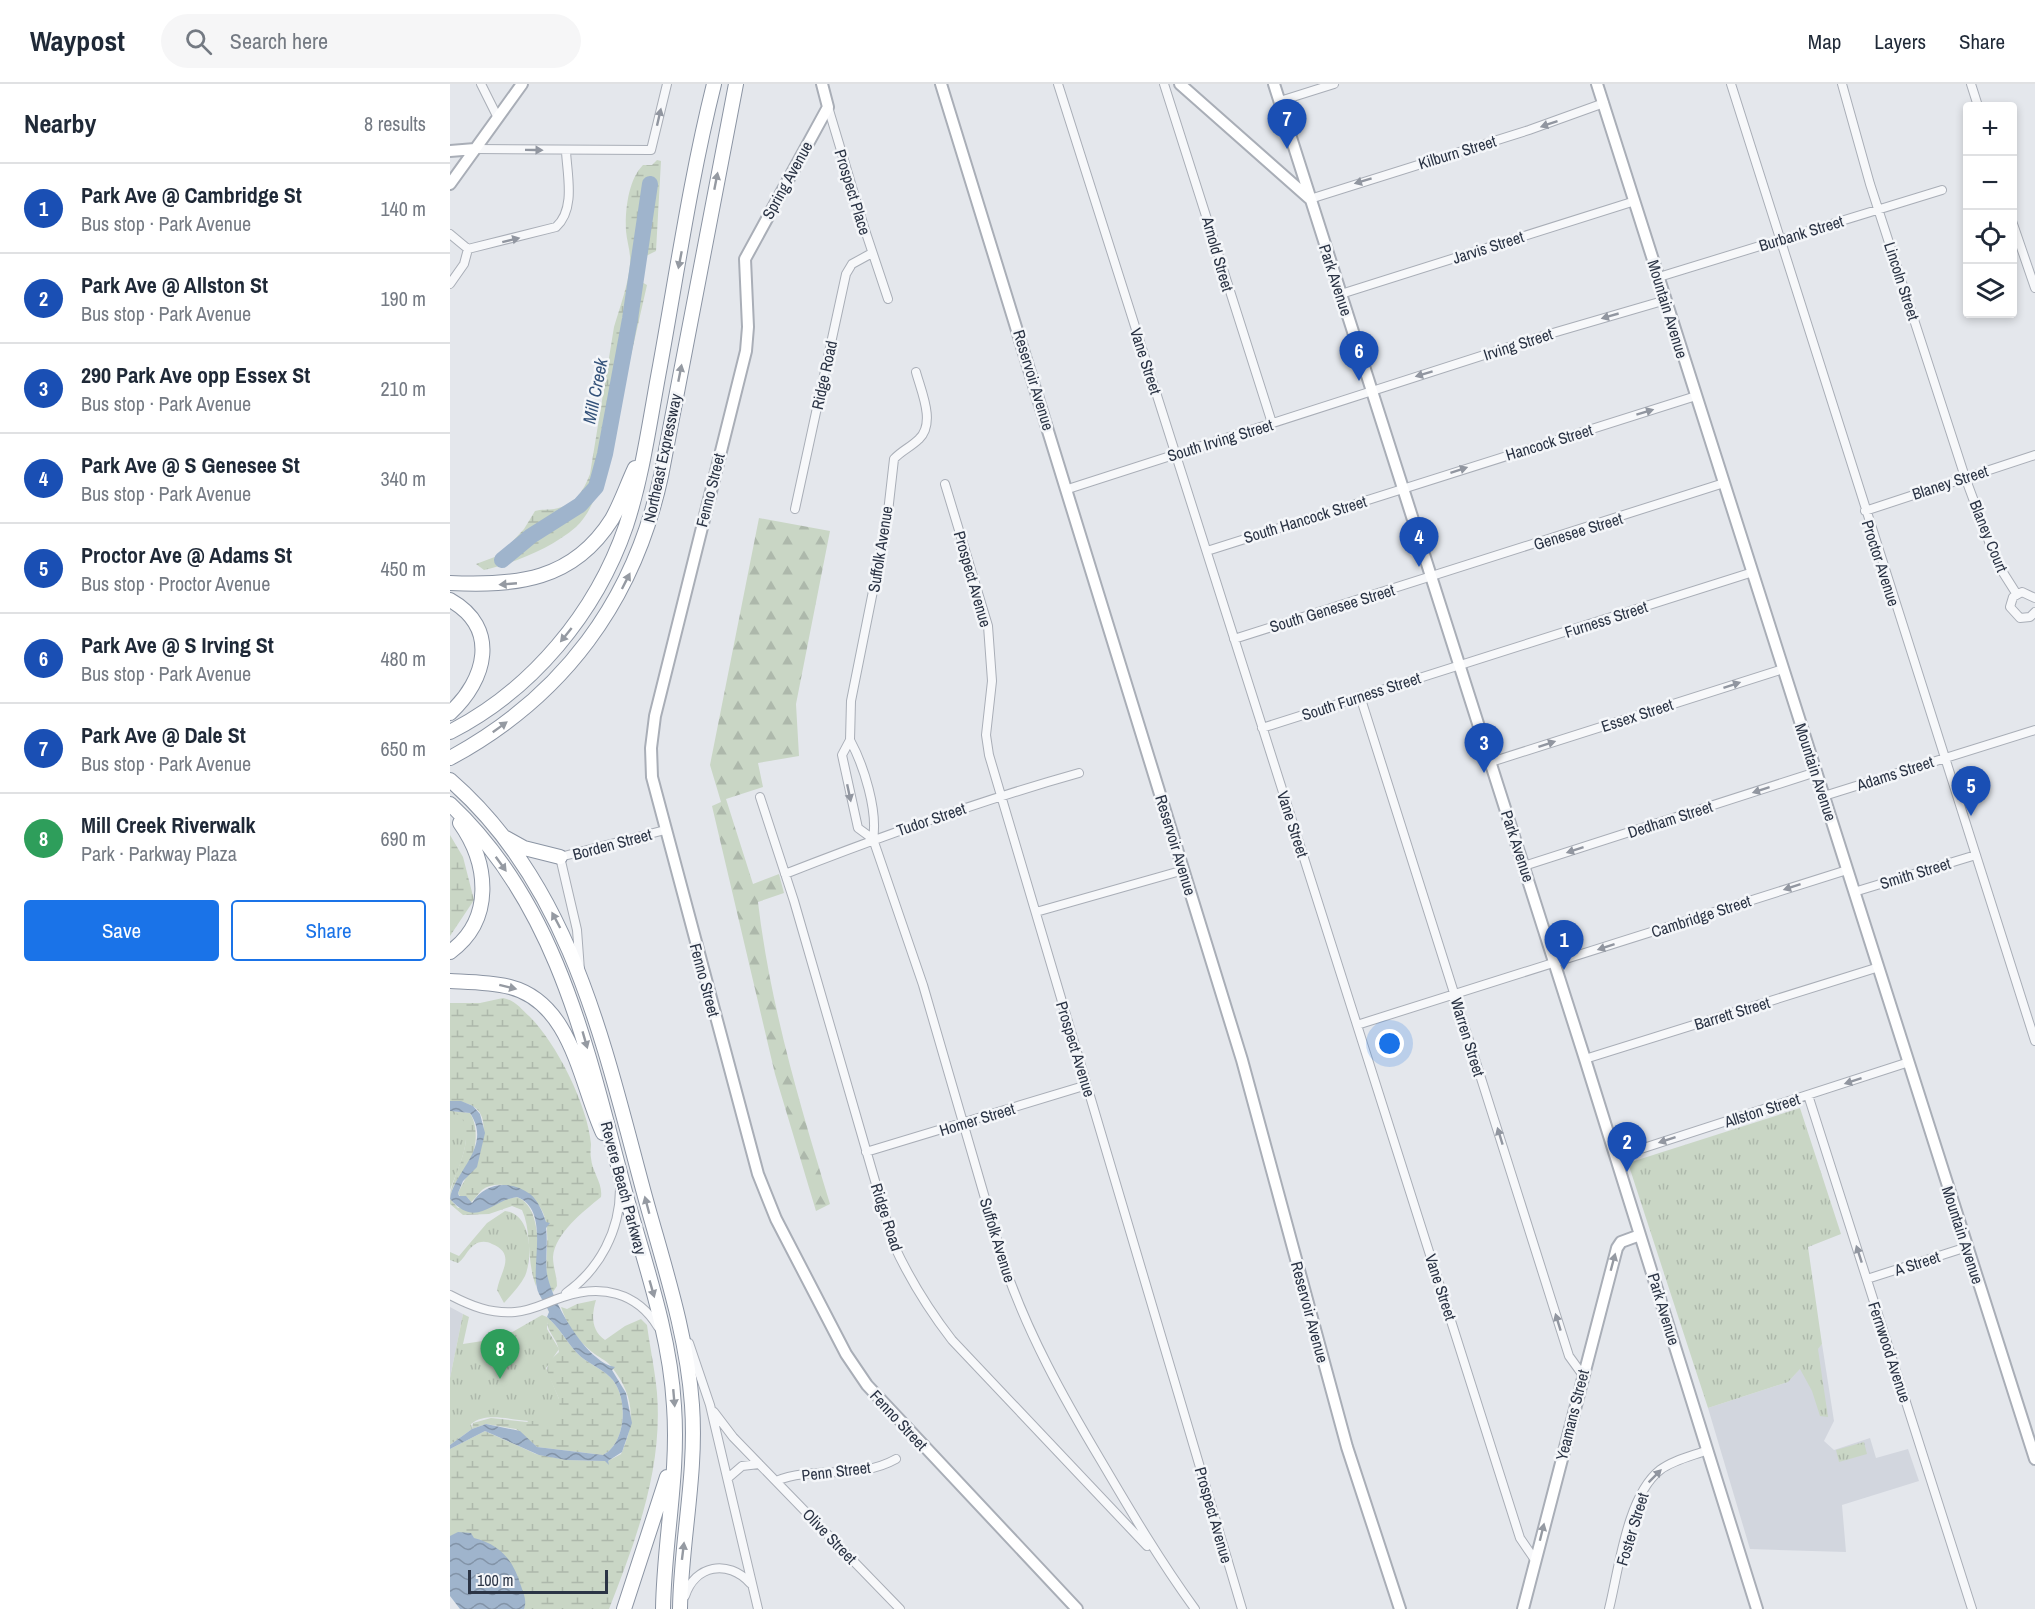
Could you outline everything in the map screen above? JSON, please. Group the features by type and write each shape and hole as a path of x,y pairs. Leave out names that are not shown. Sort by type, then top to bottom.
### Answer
{"highway":[{"name":"Northeast Expressway","path":"450,732 488,710 527,678 581,614 599,586 621,540 631,508 644,447 714,84"},
{"name":"Northeast Expressway","path":"450,758 508,721 560,675 603,621 636,559 648,526 661,476 736,84"},
{"path":"450,583 520,582 545,575 569,563 594,542 611,520 644,447"},
{"path":"450,600 472,619 481,636 483,656 472,688 450,713"},
{"name":"Revere Beach Parkway","path":"450,780 502,835 544,898 580,972 599,1027 686,1355 693,1429 692,1479 680,1609"},
{"name":"Revere Beach Parkway","path":"450,804 499,861 527,903 550,948 579,1019 665,1340 674,1398 675,1440 665,1551 663,1609"},
{"path":"450,810 477,853 484,887 476,921 464,940 450,952"},
{"path":"502,835 524,848 560,857"},
{"path":"450,981 508,986 529,995 548,1009 567,1041 619,1169"},
{"path":"624,1609 661,1499 675,1440"}],"street":[{"path":"481,84 498,118"},
{"path":"450,184 522,84"},
{"path":"450,151 475,149 651,150 667,84"},
{"name":"Prospect Place","path":"822,84 888,299"},
{"name":"Reservoir Avenue","path":"941,84 1068,489 1242,1060 1347,1447 1400,1609"},
{"name":"Vane Street","path":"1058,84 1520,1538 1535,1560"},
{"name":"Arnold Street","path":"1164,84 1272,423"},
{"path":"1180,84 1310,199"},
{"name":"Park Avenue","path":"1274,84 1555,963 1757,1609"},
{"path":"1280,101 1335,84"},
{"name":"Mountain Avenue","path":"1597,84 2035,1459"},
{"name":"Proctor Avenue","path":"1731,84 1864,511 2035,1041"},
{"name":"Lincoln Street","path":"1842,84 1879,210 1965,477"},
{"path":"1971,84 1977,102"},
{"name":"Kilburn Street","path":"1310,199 1604,104"},
{"name":"Spring Avenue","path":"747,253 828,106"},
{"path":"468,249 554,228 562,221 568,205 566,150"},
{"name":"Burbank Street","path":"1659,277 1942,190"},
{"name":"Jarvis Street","path":"1341,294 1635,201"},
{"path":"2017,233 2035,288"},
{"path":"450,234 468,249"},
{"path":"450,284 464,264 468,249"},
{"name":"Fenno Street","path":"747,253 744,268 748,327 746,351 734,390 652,732 651,770 665,830 762,1186 846,1354 885,1407 1077,1609"},
{"name":"Ridge Road","path":"795,509 845,279 852,264 872,253"},
{"name":"Irving Street","path":"1371,391 1666,300"},
{"name":"Suffolk Avenue","path":"873,839 858,828 848,792 842,755 850,740 851,700 887,521 894,459 921,437 927,429 925,403 916,372"},
{"name":"South Irving Street","path":"1068,489 1371,391"},
{"name":"Hancock Street","path":"1403,488 1696,396"},
{"name":"Blaney Street","path":"1864,511 2035,455"},
{"name":"Blaney Court","path":"1965,477 1997,563 2016,593 2011,602 2015,615 2025,618 2035,612"},
{"name":"Genesee Street","path":"1431,577 1724,483"},
{"name":"Prospect Avenue","path":"945,484 988,626 992,681 986,735 1001,795 1242,1609"},
{"name":"South Hancock Street","path":"1207,551 1403,488"},
{"name":"Furness Street","path":"1459,665 1753,572"},
{"name":"South Genesee Street","path":"1233,639 1431,577"},
{"path":"2016,593 2027,592 2035,598"},
{"name":"South Furness Street","path":"1263,728 1459,665"},
{"name":"Essex Street","path":"1491,762 1783,669"},
{"name":"Warren Street","path":"1360,696 1569,1356 1582,1374"},
{"name":"Adams Street","path":"1824,796 2035,730"},
{"name":"Suffolk Avenue","path":"850,740 858,756 876,822 873,839 923,985 1005,1268 1038,1350 1156,1556 1195,1609"},
{"name":"Dedham Street","path":"1524,866 1816,772"},
{"name":"Tudor Street","path":"785,874 873,839 1001,795 1079,773"},
{"name":"Ridge Road","path":"760,797 785,874 893,1243 908,1274 930,1311 983,1374 1156,1556"},
{"name":"Borden Street","path":"560,857 665,830"},
{"name":"Smith Street","path":"1854,892 1976,855"},
{"path":"560,857 577,930 580,972"},
{"path":"1036,912 1184,870"},
{"name":"Cambridge Street","path":"1357,1025 1847,870"},
{"name":"Barrett Street","path":"1585,1059 1879,967"},
{"name":"Allston Street","path":"1616,1157 1909,1062"},
{"name":"Homer Street","path":"866,1152 1087,1085"},
{"name":"Fernwood Avenue","path":"1808,1095 1971,1609"},
{"path":"561,1297 586,1276 612,1236 619,1208 619,1169"},
{"name":"Yeamans Street","path":"1523,1609 1582,1374 1617,1248 1622,1242 1640,1235"},
{"name":"A Street","path":"1867,1279 1967,1247"},
{"name":"Revere Beach Parkway","path":"668,1282 710,1405 758,1609"},
{"path":"450,1295 472,1306 492,1311 517,1312 561,1297 596,1291 625,1295 647,1311 665,1340"},
{"name":"Olive Street","path":"710,1405 733,1437 900,1609"},
{"name":"Foster Street","path":"1609,1609 1632,1519 1644,1487 1666,1467 1708,1450"},
{"name":"Penn Street","path":"776,1481 794,1476 862,1471 896,1459"},
{"path":"728,1478 742,1466 759,1464"},
{"name":"Revere Beach Parkway","path":"680,1609 691,1582 709,1569 730,1569 751,1585"}],"shaded area":[{"path":"450,1307 463,1314 450,1378"},
{"path":"1822,1344 1834,1421 1824,1441 1834,1450 1870,1438 1876,1458 1908,1449 1919,1481 1842,1505 1846,1552 1750,1549 1708,1408 1788,1382"}],"green space":[{"path":"657,160 661,161 656,251 638,260 635,266 638,280 647,285 604,474 596,495 590,509 576,527 556,542 532,554 484,570 476,564 500,555 524,529 535,511 567,505 581,492 590,474 614,327 629,272 630,255 626,235 628,196 638,171 643,165 652,165"},
{"path":"759,518 830,531 796,704 799,756 758,763 763,787 726,799 753,884 779,874 784,893 758,902 778,1017 830,1204 816,1211 775,1074 712,806 721,802 710,765"},
{"path":"450,835 463,857 474,900 450,936"},
{"path":"503,998 518,1005 529,1016 560,1058 584,1112 589,1129 592,1163 601,1192 601,1197 571,1223 559,1239 553,1257 557,1286 553,1292 546,1270 547,1229 544,1215 537,1203 525,1193 504,1185 487,1187 470,1203 468,1198 461,1198 458,1193 478,1151 483,1123 479,1112 468,1104 450,1101 450,1003 480,1003"},
{"path":"1800,1108 1841,1234 1808,1247 1822,1344 1818,1349 1828,1417 1820,1416 1812,1391 1800,1369 1788,1382 1708,1408 1628,1163"},
{"path":"450,1109 460,1116 465,1124 466,1135 462,1158 450,1190"},
{"path":"450,1111 470,1113 476,1132 473,1154 454,1185 450,1199 453,1183 463,1154 466,1137 464,1130"},
{"path":"517,1197 526,1203 535,1223 538,1250 536,1286 531,1266 527,1227 522,1210 512,1206 489,1214 463,1215 450,1204 450,1199 458,1208"},
{"path":"505,1211 521,1220 528,1238 529,1258 525,1276 504,1303 497,1290 505,1264 504,1253 500,1248 488,1242 478,1243 458,1263 450,1260 450,1252 459,1256 487,1223"},
{"path":"596,1300 593,1321 600,1336 605,1340 625,1326 641,1319 647,1325 656,1384 658,1421 652,1477 629,1557 609,1609 492,1609 450,1574 450,1449 485,1431 536,1454 566,1460 608,1461 621,1454 631,1418 624,1387 609,1364 577,1337 569,1326 561,1307 567,1309 577,1304"},
{"path":"463,1314 469,1317 463,1344 502,1338 542,1315 547,1317 547,1329 559,1349 546,1368 559,1399 560,1415 549,1420 537,1421 490,1417 480,1419 471,1424 472,1429 450,1445 450,1378"},
{"path":"547,1317 581,1356 602,1370 616,1385 622,1406 621,1430 611,1449 603,1455 537,1447 516,1429 486,1424 472,1429 473,1423 491,1418 527,1422 559,1399 547,1372 548,1362 559,1352 548,1327"},
{"path":"1864,1442 1867,1454 1839,1462 1836,1450"}],"water":[{"path":"450,1101 461,1101 473,1106 480,1114 485,1133 477,1167 463,1181 459,1196 466,1196 472,1203 477,1196 491,1187 507,1185 523,1190 533,1197 546,1222 550,1223 546,1228 546,1269 550,1286 563,1314 593,1354 604,1363 615,1367 612,1370 626,1393 632,1423 622,1452 608,1461 609,1465 605,1461 566,1460 539,1455 485,1431 450,1449 450,1445 472,1429 486,1424 520,1431 537,1447 603,1455 617,1440 623,1418 620,1395 610,1377 577,1353 547,1317 549,1312 537,1288 536,1224 527,1203 517,1197 476,1213 460,1208 450,1199 475,1148 477,1137 476,1125 470,1113 450,1111"},
{"path":"458,1532 471,1533 474,1538 492,1545 505,1555 518,1577 525,1598 524,1609 460,1609 450,1596 450,1536"}],"waterway":[{"name":"Mill Creek","path":"502,560 531,536 580,505 596,487 605,454 630,319 650,184"}],"place":[{"name":"Park Ave @ Dale St","path":"1287,149"},
{"name":"Park Ave @ S Irving St","path":"1359,381"},
{"name":"Park Ave @ S Genesee St","path":"1419,567"},
{"name":"290 Park Ave opp Essex St","path":"1484,773"},
{"name":"Proctor Ave @ Adams St","path":"1971,816"},
{"name":"Park Ave @ Cambridge St","path":"1564,970"},
{"name":"Park Ave @ Allston St","path":"1627,1172"},
{"name":"Mill Creek Riverwalk","path":"500,1379"}]}
